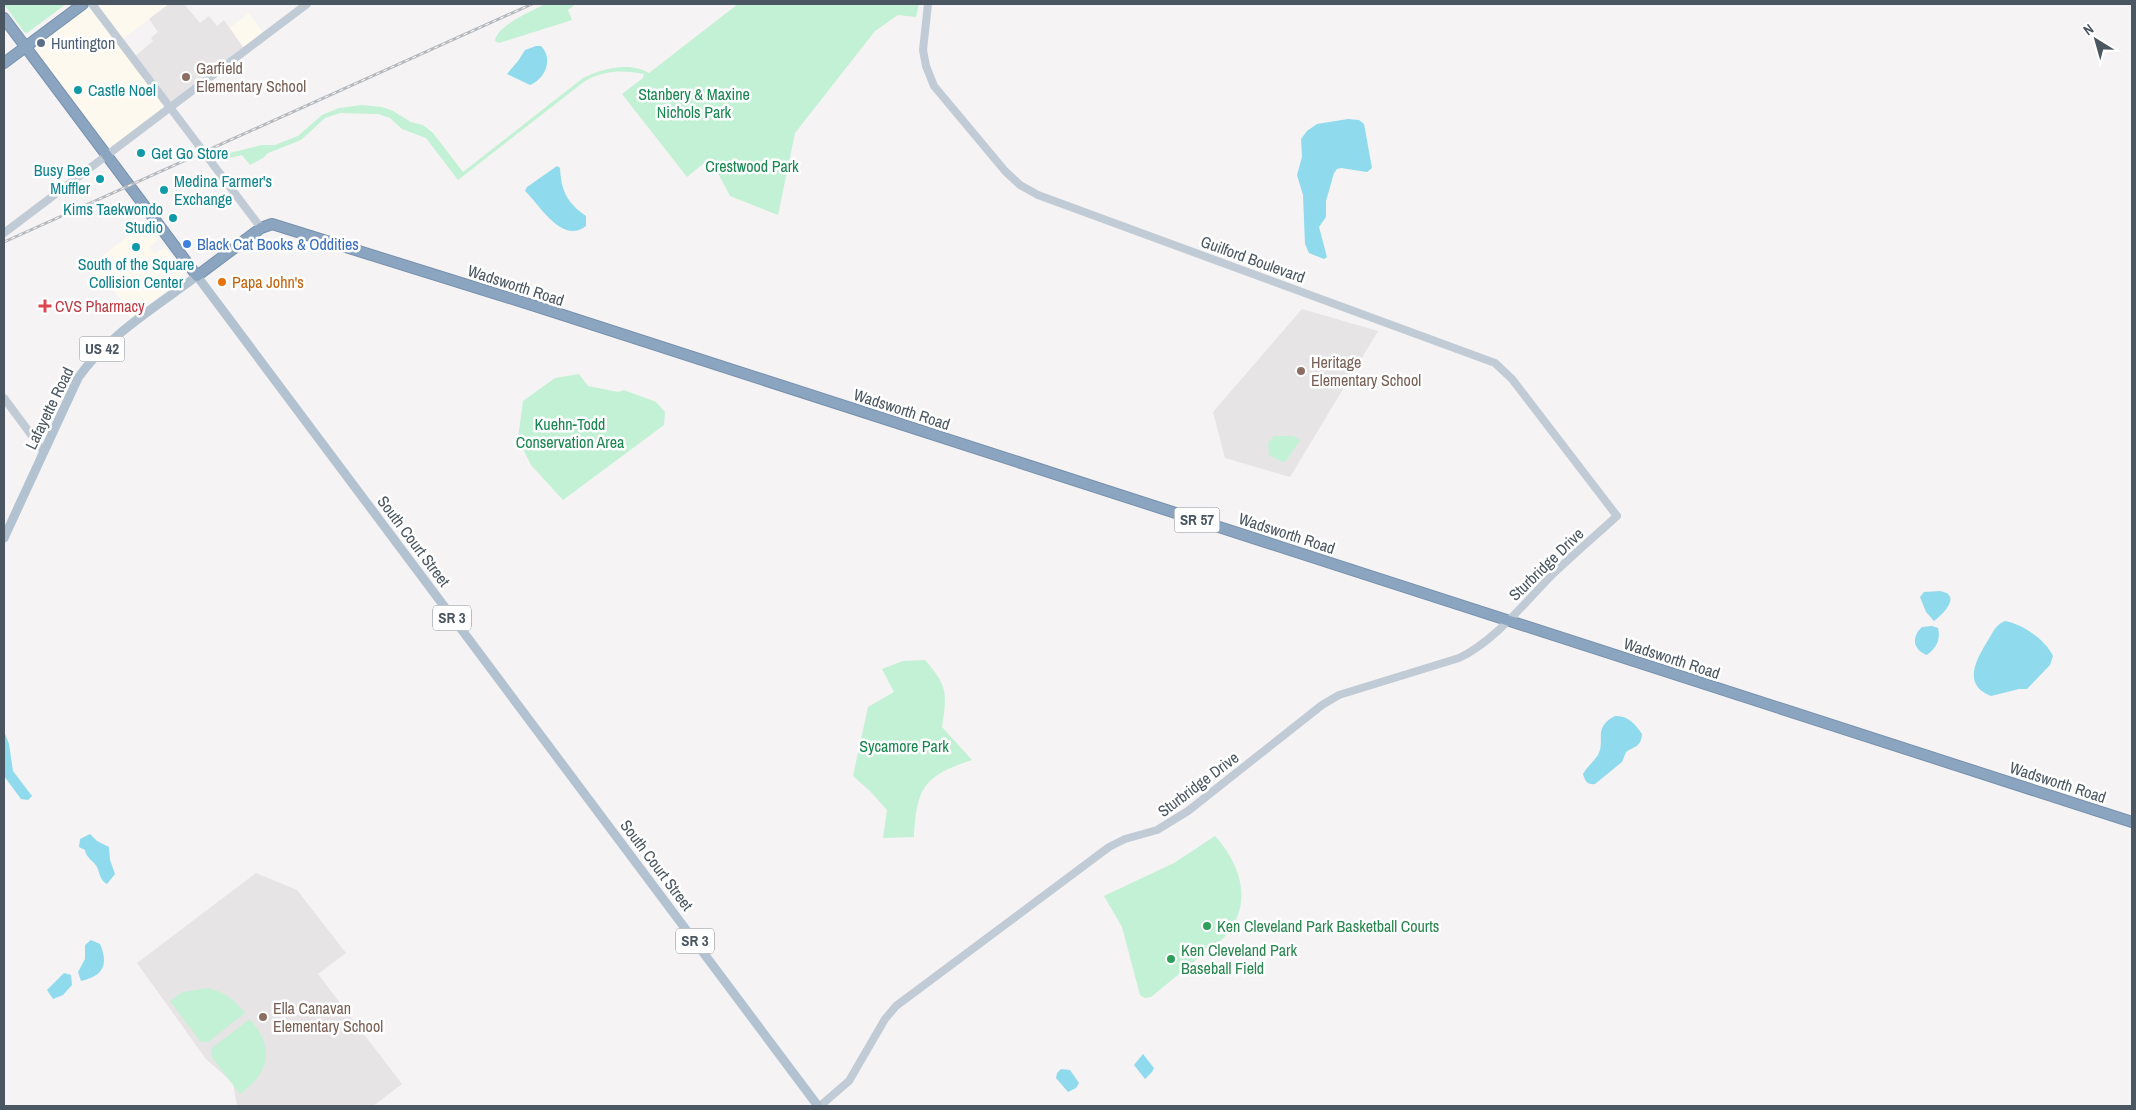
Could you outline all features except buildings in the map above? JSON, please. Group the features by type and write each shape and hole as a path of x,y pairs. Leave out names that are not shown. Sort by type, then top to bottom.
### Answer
{"highway":[{"path":"4,63 83,4"},
{"name":"South Court Street","path":"4,18 197,276"},
{"name":"Wadsworth Road","path":"261,228 272,224 532,305 2132,822"},
{"path":"197,276 261,228"}],"main road":[{"name":"Lafayette Road","path":"4,538 78,378 105,346 197,276"},
{"name":"South Court Street","path":"197,276 819,1106"}],"street":[{"path":"92,4 261,228"},
{"path":"4,233 307,4"},
{"name":"Guilford Boulevard","path":"928,4 923,50 932,82 940,95 1005,171 1020,185 1044,197 1495,363 1512,378 1617,516"},
{"path":"4,398 44,452"},
{"name":"Sturbridge Drive","path":"819,1106 849,1081 885,1020 896,1006 1109,847 1125,839 1158,830 1188,811 1322,705 1339,695 1459,658 1474,649 1507,621 1566,562 1617,516"}],"shaded area":[{"path":"83,4 169,4 120,41 170,107 107,155 25,47"},
{"path":"169,4 184,4 200,23 209,16 217,26 224,20 245,50 170,107 133,58 153,41 151,38 158,32 149,19"},
{"path":"249,13 265,35 245,50 230,28"},
{"path":"146,223 158,240 150,247 154,254 165,247 184,273 183,279 130,318 123,309 122,302 108,283 101,285 87,267"},
{"name":"Heritage Elementary School","path":"1302,309 1378,331 1290,477 1225,458 1213,412"},
{"name":"Ella Canavan Elementary School","path":"256,873 297,890 346,953 318,974 402,1084 373,1106 237,1106 233,1083 206,1059 137,963"}],"green space":[{"path":"4,4 66,4 27,33 24,32"},
{"path":"546,4 576,4 568,10 572,20 499,43 495,41 497,35 508,24"},
{"name":"Stanbery & Maxine Nichols Park","path":"738,4 919,4 916,17 898,15 875,31 795,133 778,215 730,196 710,158 687,177 622,94 643,78 644,74 628,72 607,73 585,81 458,180 426,138 402,129 390,118 378,114 340,113 325,118 301,140 268,153 250,165 242,155 212,162 209,158 262,145 275,145 298,136 322,115 339,108 362,105 382,107 393,111 411,122 423,125 433,133 463,172 583,78 607,69 624,67 633,67 649,73"},
{"name":"Kuehn-Todd Conservation Area","path":"579,374 588,386 618,392 624,390 656,402 665,412 664,425 563,500 531,465 518,439 523,401 555,378"},
{"path":"1274,436 1293,436 1300,440 1286,461 1283,462 1269,455 1268,443"},
{"name":"Sycamore Park","path":"925,660 938,677 944,691 945,706 942,727 972,760 943,772 933,778 926,786 917,807 914,837 883,838 887,810 853,776 868,707 894,692 882,669 903,661"},
{"path":"1215,836 1230,857 1240,881 1241,906 1237,918 1227,934 1219,942 1151,997 1145,998 1140,995 1122,927 1104,896 1174,863"},
{"path":"208,988 229,997 245,1013 208,1042 201,1042 170,1001 183,992"},
{"path":"250,1019 263,1040 266,1060 258,1077 240,1094 211,1056 212,1048"}],"water":[{"path":"541,46 547,57 546,68 540,78 530,85 507,74 525,50"},
{"path":"1348,119 1359,120 1364,124 1372,168 1367,172 1341,168 1337,169 1334,173 1326,201 1326,217 1319,227 1327,257 1324,259 1309,253 1305,244 1303,195 1297,175 1302,157 1301,139 1307,131 1317,124"},
{"path":"557,166 560,168 566,195 574,206 586,216 586,226 577,231 568,231 552,221 525,191 527,187"},
{"path":"1940,591 1947,593 1950,601 1942,614 1934,621 1926,612 1920,597 1924,592"},
{"path":"2005,621 2019,625 2039,638 2053,656 2050,665 2027,689 2019,689 1991,696 1982,691 1977,685 1974,679 1974,672 1979,656 1992,633 1996,627"},
{"path":"1932,626 1938,628 1938,640 1933,650 1927,655 1916,647 1915,639 1922,627"},
{"path":"1615,716 1624,717 1634,724 1642,734 1640,741 1637,746 1626,752 1622,762 1595,784 1590,784 1586,781 1583,774 1598,755 1604,725"},
{"path":"4,731 9,744 13,771 32,796 28,800 21,799 4,776"},
{"path":"90,834 97,841 109,847 110,860 115,874 107,884 85,850 79,847 80,839"},
{"path":"91,940 100,944 103,951 104,964 95,976 81,981 78,972 85,959 85,945"},
{"path":"64,973 71,975 72,985 63,995 53,999 47,990"},
{"path":"1143,1054 1154,1068 1145,1079 1134,1065"},
{"path":"1061,1069 1070,1070 1079,1083 1076,1088 1068,1092 1056,1078 1057,1073"}],"railway":[{"path":"4,242 532,4"}],"place":[{"name":"Huntington","path":"41,43"},
{"name":"Garfield Elementary School","path":"186,77"},
{"name":"Castle Noel","path":"78,90"},
{"name":"Get Go Store","path":"141,153"},
{"name":"Busy Bee Muffler","path":"100,179"},
{"name":"Medina Farmer's Exchange","path":"164,190"},
{"name":"Kims Taekwondo Studio","path":"173,218"},
{"name":"Black Cat Books & Oddities","path":"187,244"},
{"name":"South of the Square Collision Center","path":"136,247"},
{"name":"Papa John's","path":"222,282"},
{"name":"CVS Pharmacy","path":"45,306"},
{"name":"Heritage Elementary School","path":"1301,371"},
{"name":"Ken Cleveland Park Basketball Courts","path":"1207,926"},
{"name":"Ken Cleveland Park Baseball Field","path":"1171,959"},
{"name":"Ella Canavan Elementary School","path":"263,1017"}],"park label":[{"name":"Crestwood Park","path":"752,166"}]}
